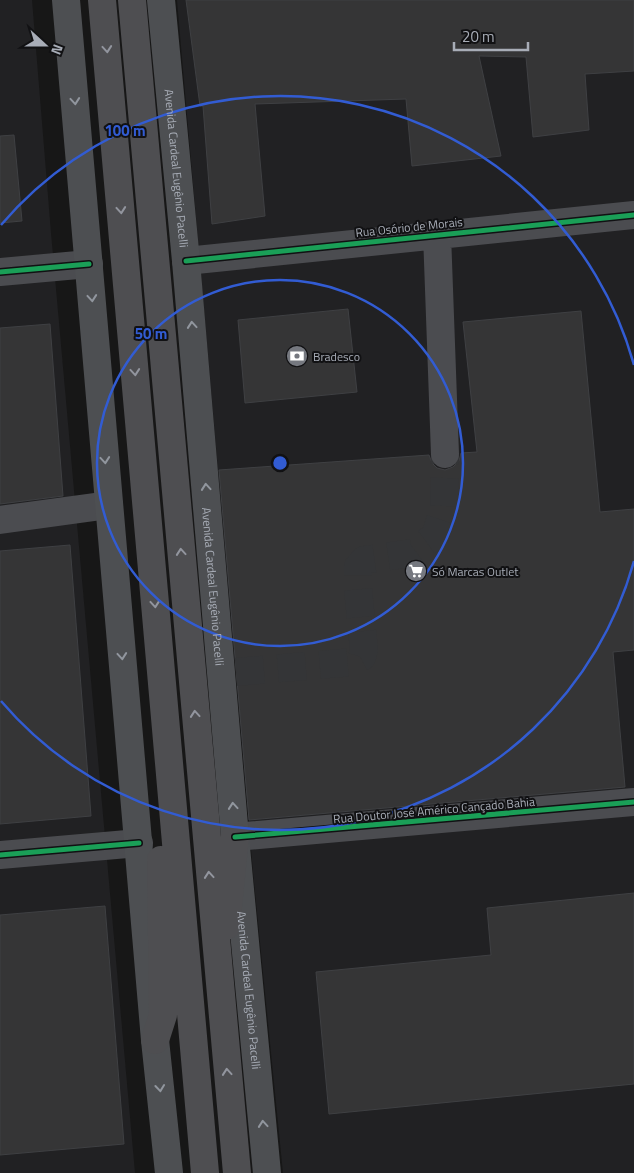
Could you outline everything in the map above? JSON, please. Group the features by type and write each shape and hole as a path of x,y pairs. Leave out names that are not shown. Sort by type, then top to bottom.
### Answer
{"highway":[{"path":"102,0 205,1173"},
{"path":"132,0 237,1173"},
{"path":"155,1040 163,1015 160,769 167,742"},
{"path":"220,990 235,837"}],"main road":[{"path":"66,0 155,1040 169,1173"},
{"name":"Avenida Cardeal Eugênio Pacelli","path":"161,0 229,673 235,837 267,1173"}],"street":[{"name":"Rua Osório de Morais","path":"186,261 634,215"},
{"path":"437,234 445,454"},
{"path":"0,272 89,264"},
{"path":"0,520 86,510 109,505"},
{"name":"Rua Doutor José Américo Cançado Bahia","path":"235,837 634,802"},
{"path":"0,855 139,843"}],"shaded area":[{"path":"0,0 32,0 135,1173 0,1173"},
{"path":"177,0 634,0 634,1173 283,1173 253,872"}],"building":[{"path":"186,0 634,0 634,71 585,74 589,130 533,137 526,57 479,56 501,156 412,166 406,99 255,104 265,216 212,224 203,106 200,106"},
{"path":"14,135 22,221 0,223 0,136"},
{"name":"Bradesco","path":"348,309 357,392 245,403 238,320"},
{"name":"Só Marcas Outlet","path":"581,311 600,512 634,509 634,650 613,652 625,787 249,820 219,470 429,455 432,463 437,468 445,470 453,467 459,461 461,453 477,452 463,322"},
{"path":"50,324 63,496 0,504 0,328"},
{"path":"70,545 91,816 0,824 0,551"},
{"path":"634,893 634,1084 329,1114 316,972 491,955 487,908"},
{"path":"105,906 124,1144 0,1155 0,915"}],"tunnel":[{"path":"236,672 353,662 362,657 364,650 358,589 358,567 364,560 412,553 435,536 444,509 445,454"}],"cycle path":[{"path":"186,261 634,215"},
{"path":"0,272 89,264"},
{"path":"235,837 634,802"},
{"path":"0,855 139,843"}],"place":[{"name":"Bradesco","path":"297,356"},
{"name":"Só Marcas Outlet","path":"416,571"}]}
